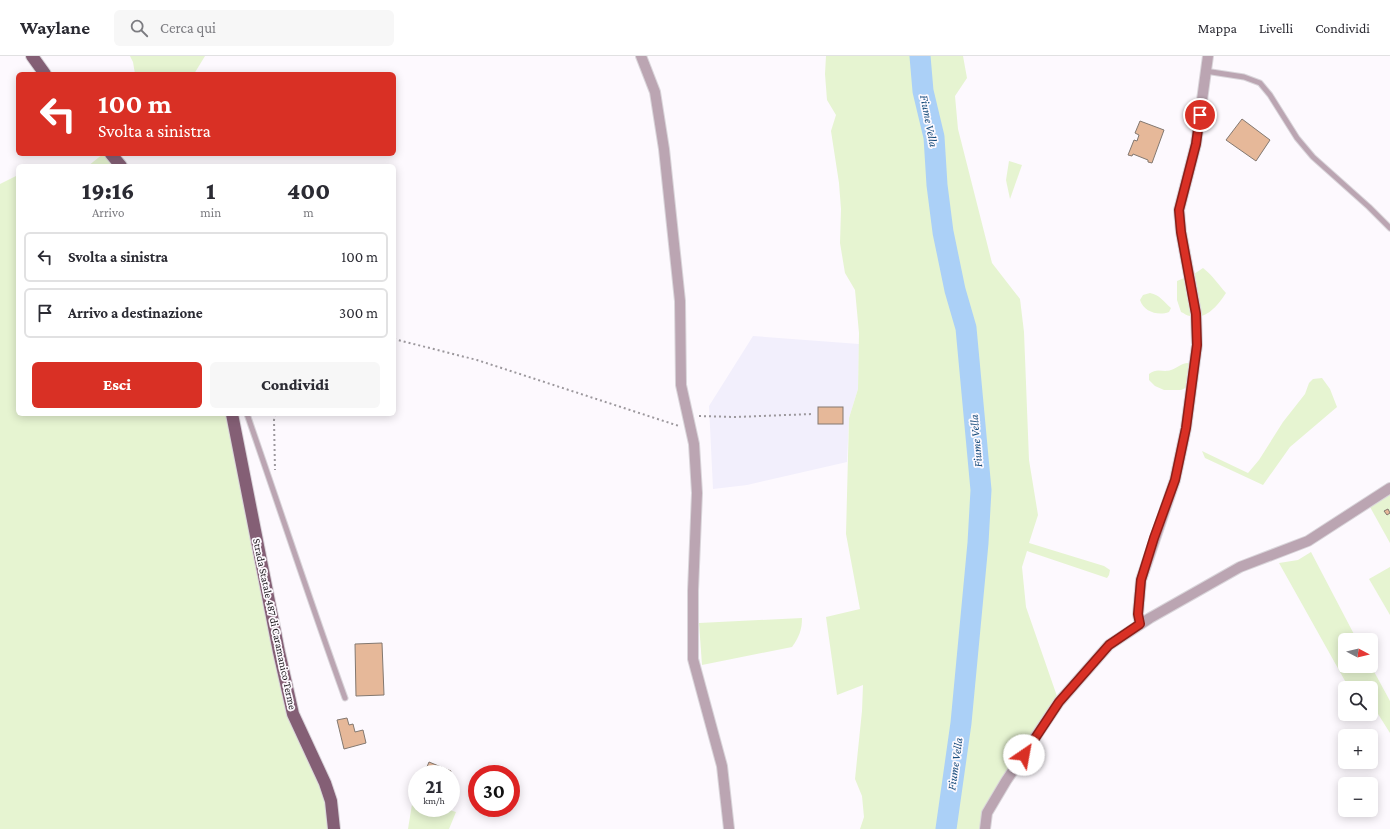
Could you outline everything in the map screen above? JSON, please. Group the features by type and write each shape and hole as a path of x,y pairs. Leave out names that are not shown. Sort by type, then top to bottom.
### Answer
{"main road":[{"path":"32,56 44,72"},
{"path":"113,156 119,164"},
{"name":"Strada Statale 487 di Caramanico Terme","path":"232,416 279,652 293,714 325,783 331,801 334,829"}],"street":[{"path":"641,56 655,92 664,148 680,301 681,385 694,444 697,493 693,591 693,659 722,766 729,829"},
{"path":"1140,624 1138,614 1141,580 1154,538 1175,480 1186,428 1197,345 1196,314 1181,232 1179,210 1196,144 1208,56"},
{"path":"984,829 987,813 1006,781 1059,702 1109,645 1140,624 1240,567 1308,542 1390,488"}],"lane":[{"path":"1205,71 1244,77 1260,83 1270,95 1297,138 1313,157 1369,207 1390,228"},
{"path":"248,416 274,490 320,630 345,698"}],"path":[{"path":"396,340 477,360 691,430"},
{"path":"688,416 735,418 813,414"},
{"path":"274,490 276,463 275,416"}],"shaded area":[{"path":"753,336 859,344 858,389 849,418 847,462 747,485 713,489 709,406"}],"green space":[{"path":"130,56 205,56 195,72 135,72 133,62"},
{"path":"826,56 963,56 967,78 955,96 958,129 992,263 1020,299 1024,332 1029,460 1038,515 1029,543 1104,566 1110,570 1107,578 1027,551 1022,567 1026,607 1059,702 1006,781 985,829 860,829 864,817 862,796 855,779 862,711 863,685 837,695 826,617 860,609 846,534 849,418 858,389 859,333 855,290 845,273 840,243 841,209 839,183 831,131 836,115 827,100 825,74"},
{"path":"100,156 112,156 118,164 90,164"},
{"path":"1009,161 1022,165 1010,199 1006,180"},
{"path":"16,176 16,416 232,416 279,652 313,755 334,829 0,829 0,184"},
{"path":"1203,268 1226,293 1220,302 1207,314 1196,317 1189,316 1181,312 1177,300 1177,281 1194,274"},
{"path":"1150,293 1159,297 1171,308 1169,312 1160,314 1145,308 1140,300 1143,295"},
{"path":"1187,363 1192,364 1190,386 1181,390 1164,390 1155,386 1149,380 1149,374 1152,372 1158,370 1171,370"},
{"path":"1322,378 1330,389 1337,407 1290,447 1263,485 1205,458 1202,451 1248,473 1259,460 1283,422 1305,394 1309,383 1313,379"},
{"path":"1390,493 1390,543 1370,507"},
{"path":"1311,552 1353,633 1338,633 1338,668 1279,563 1298,560"},
{"path":"1390,567 1390,615 1369,579"},
{"path":"802,618 800,633 792,647 702,665 699,623"},
{"path":"1341,673 1375,673 1390,701 1390,733 1378,714 1378,681 1345,681"},
{"path":"410,817 454,817 449,829 408,829"}],"building":[{"path":"1242,119 1270,140 1256,161 1226,140"},
{"path":"1140,121 1164,130 1152,163 1133,154 1132,156 1128,155 1134,140 1137,141 1139,135 1135,133"},
{"path":"818,407 843,407 843,424 818,424"},
{"path":"1388,509 1390,513 1387,515 1384,511"},
{"path":"382,643 384,695 356,696 355,644"},
{"path":"347,718 349,725 353,724 355,732 363,730 366,743 344,749 337,720"},
{"path":"429,762 436,765 428,765"}],"waterway":[{"name":"Fiume Vella","path":"920,56 923,91 934,137 937,185 943,232 955,290 966,328 981,490 978,543 961,723 946,829"}],"route":[{"path":"1024,755 1059,702 1109,645 1140,624 1138,614 1141,580 1154,538 1175,480 1186,428 1197,345 1196,314 1190,273 1181,232 1179,210 1196,144 1200,115"}]}
